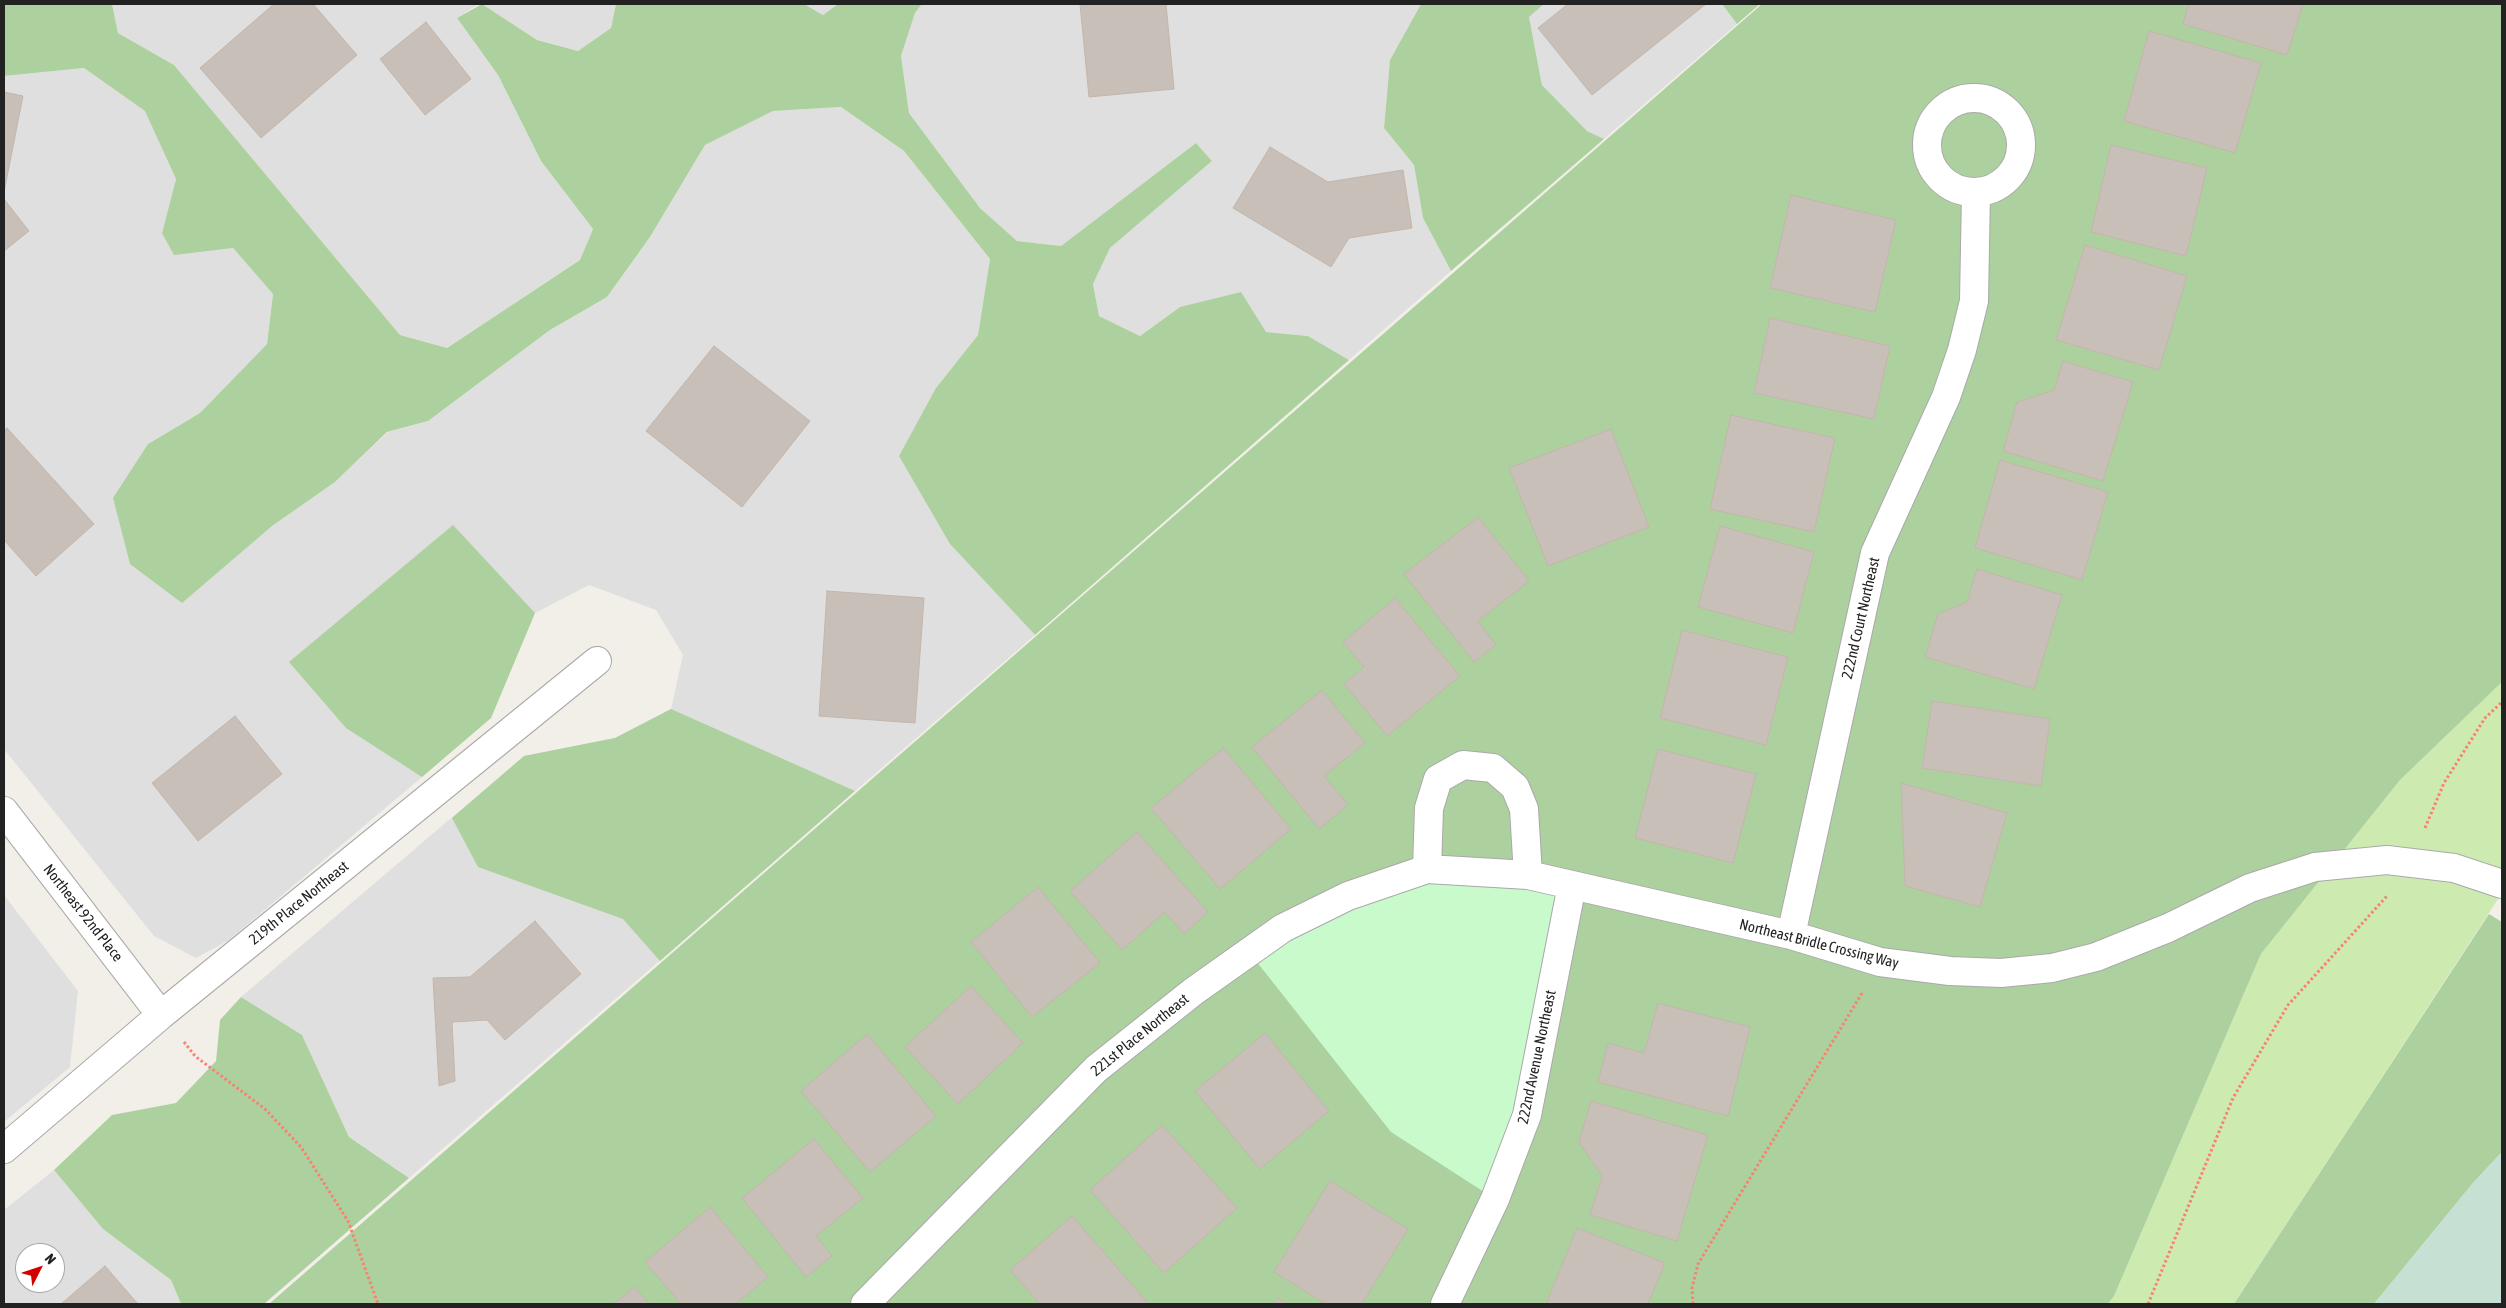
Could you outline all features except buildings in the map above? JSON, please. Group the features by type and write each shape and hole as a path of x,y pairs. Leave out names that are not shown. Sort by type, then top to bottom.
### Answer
{"street":[{"name":"222nd Court Northeast","path":"1791,935 1875,553 1946,397 1962,350 1974,301 1976,193"},
{"name":"219th Place Northeast","path":"4,1149 162,1015 597,660"},
{"path":"1427,869 1429,808 1438,779 1463,766 1493,768 1515,787 1524,809 1528,875"},
{"name":"Northeast 92nd Place","path":"4,811 162,1015"},
{"name":"Northeast Bridle Crossing Way","path":"1478,871 1528,875 1791,935 1880,962 1950,972 2001,973 2052,968 2096,957 2168,928 2250,888 2315,867 2387,860 2454,868 2502,884"},
{"name":"221st Place Northeast","path":"865,1304 1096,1069 1194,991 1284,928 1348,896 1427,869 1478,871"},
{"name":"222nd Avenue Northeast","path":"1445,1304 1495,1200 1527,1115 1572,885"}],"path":[{"path":"2148,1304 2233,1098 2288,1005 2315,973 2381,905 2410,863 2444,783 2485,718 2502,702"},
{"path":"1693,1304 1692,1288 1698,1264 1855,1003"},
{"path":"162,1015 195,1056 265,1109 301,1148 348,1221 378,1304"}],"shaded area":[{"path":"112,4 479,4 457,18 498,75 541,161 593,229 580,260 447,348 400,335 174,65 118,33"},
{"path":"482,4 616,4 611,28 578,51 537,40"},
{"path":"804,4 838,4 823,15"},
{"path":"922,4 1421,4 1390,60 1384,128 1414,165 1423,218 1451,271 1349,360 1308,336 1266,332 1180,307 1140,336 1099,316 1093,284 1110,248 1212,161 1196,143 1061,246 1017,241 980,208 909,113 901,56 915,13"},
{"path":"1544,4 1722,4 1737,24 1604,139 1587,131 1542,85 1529,17"},
{"path":"84,68 146,111 176,179 162,233 233,248 273,294 267,344 200,413 148,444 272,526 335,482 388,432 428,421 550,330 607,297 650,237 705,145 773,111 841,107 904,151 990,259 978,335 936,388 950,544 1035,635 409,1178 349,1137 302,1036 241,997 524,756 615,738 671,709 683,655 656,610 589,585 535,613 491,718 422,777 229,940 196,958 154,936 4,749 4,76"},
{"path":"4,895 78,991 70,1067 4,1122"},
{"path":"54,1170 103,1229 171,1280 181,1304 4,1304 4,1210"}],"green space":[{"path":"4,4 112,4 118,33 174,65 400,335 447,348 580,260 593,229 541,161 498,75 457,18 482,4 537,40 578,51 611,28 616,4 804,4 823,15 838,4 922,4 915,13 901,56 909,113 980,208 1017,241 1061,246 1196,143 1212,161 1110,248 1093,284 1099,316 1140,336 1180,307 1241,292 1266,332 1308,336 1349,360 1035,635 950,544 899,456 936,388 978,335 990,259 904,151 841,107 773,111 705,145 650,237 607,297 550,330 428,421 387,432 335,482 272,526 182,603 130,564 113,498 148,444 200,413 267,344 273,294 233,248 174,255 162,233 176,179 145,111 84,68 4,76"},
{"path":"1421,4 1544,4 1529,17 1542,85 1587,131 1604,139 1451,271 1423,218 1414,165 1384,128 1390,60"},
{"path":"1722,4 1760,4 1737,24"},
{"path":"1762,4 2502,4 2502,682 2400,780 2261,954 2114,1296 2108,1304 269,1304"},
{"path":"453,525 535,613 491,718 422,777 346,728 289,662"},
{"path":"2502,682 2502,893 2234,1304 2108,1304 2114,1296 2261,954 2400,780"},
{"path":"671,709 855,791 660,961 623,919 478,867 452,818 524,756 615,738"},
{"path":"1427,869 1572,885 1495,1199 1391,1132 1249,952"},
{"path":"2489,914 2502,922 2502,1152 2473,1183 2374,1304 2234,1304"},
{"path":"241,997 302,1035 349,1137 409,1178 264,1304 181,1304 171,1280 103,1229 54,1170 112,1115 176,1103 216,1061 220,1020"},
{"path":"2502,1152 2502,1304 2374,1304 2473,1183"}]}
